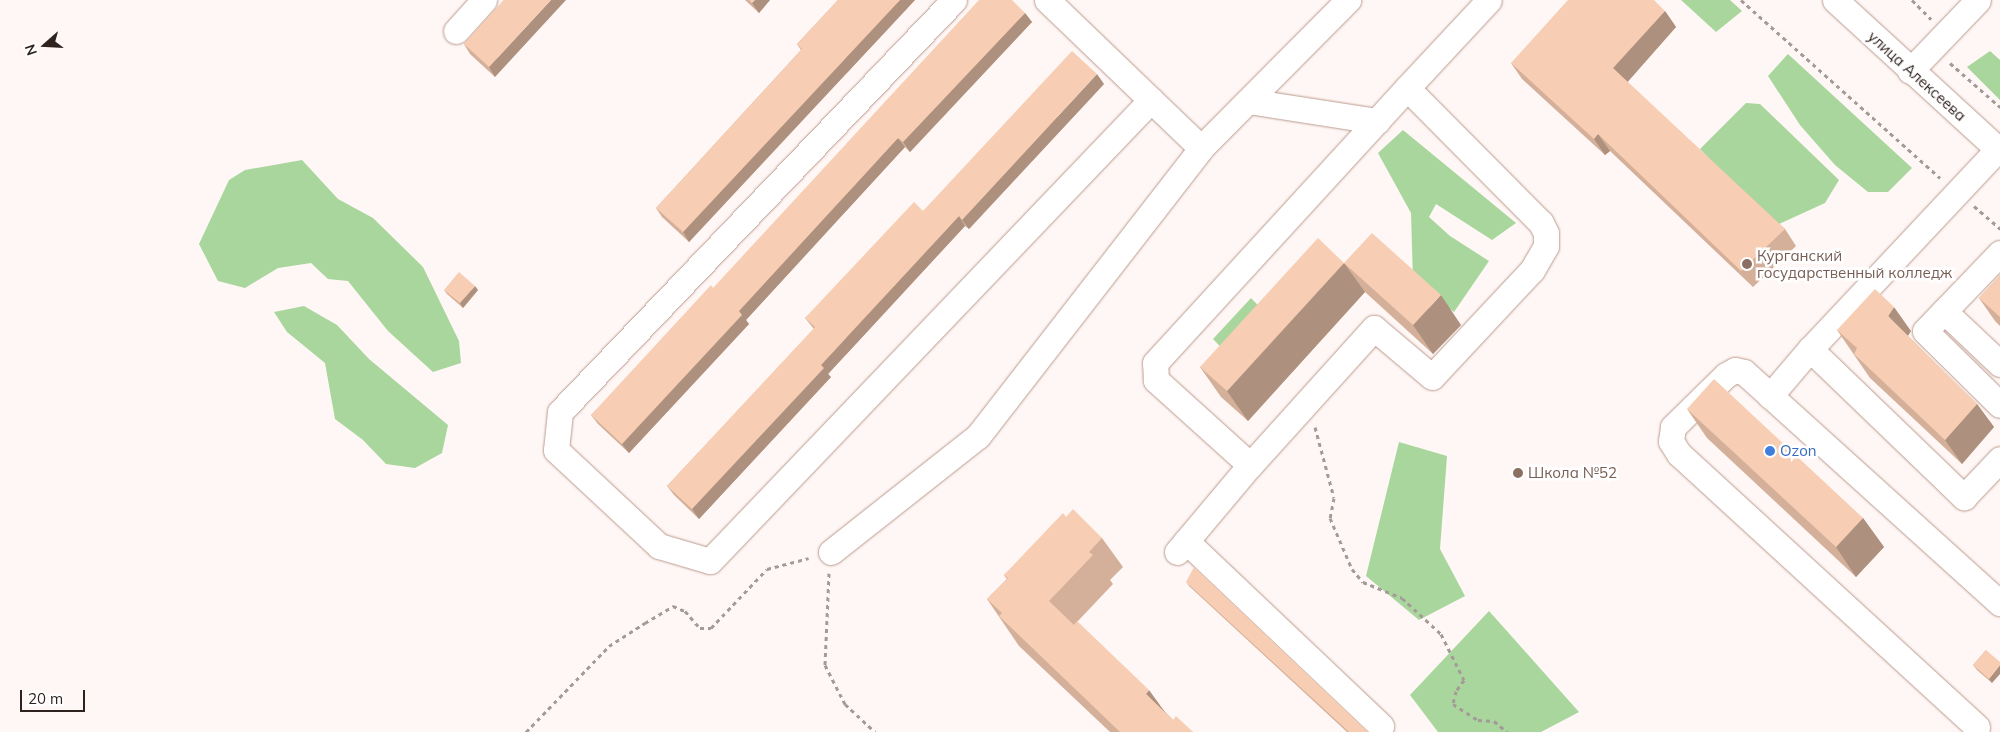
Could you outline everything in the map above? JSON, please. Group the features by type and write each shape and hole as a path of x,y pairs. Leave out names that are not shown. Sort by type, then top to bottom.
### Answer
{"street":[{"path":"456,31 484,0"},
{"path":"954,0 560,412 556,450 659,546 710,561 1151,100"},
{"path":"1047,0 1201,148"},
{"path":"831,552 978,436 1201,148 1348,0"},
{"path":"1250,465 1156,380 1153,368 1489,0"},
{"name":"улица Алексеева","path":"1835,0 1910,71 1999,150"},
{"path":"1910,71 1978,0"},
{"path":"1381,726 1181,547 1250,465 1374,328 1432,377 1532,270 1546,246 1546,233 1541,223 1407,88"},
{"path":"1248,101 1377,121"},
{"path":"1770,396 1810,349 1999,150"},
{"path":"2000,253 1925,331 2000,405"},
{"path":"1944,311 2000,364"},
{"path":"1810,349 1964,497 2000,459"},
{"path":"1973,730 1679,454 1671,441 1673,426 1735,370 1744,372 2000,603"}],"path":[{"path":"1742,0 2000,229"},
{"path":"1932,47 2000,108"},
{"path":"1312,419 1334,498 1330,518 1352,569 1363,582 1402,598 1441,634 1464,680 1456,691 1453,704 1478,720 1494,721 1507,732"},
{"path":"526,732 609,646 645,622 673,606 685,611 700,628 711,628 767,569 831,552 825,665 845,704 875,732"}],"green space":[{"path":"1681,0 1730,0 1742,11 1716,32"},
{"path":"1990,51 2000,60 2000,100 1967,67"},
{"path":"1788,54 1912,168 1888,192 1868,192 1835,165 1800,125 1768,76"},
{"path":"1746,103 1760,104 1839,180 1825,203 1775,226 1700,149"},
{"path":"1403,130 1516,223 1492,240 1436,204 1429,217 1450,236 1489,261 1454,312 1413,281 1411,213 1378,153"},
{"path":"302,160 338,199 373,218 423,267 459,341 461,363 433,372 388,331 348,281 328,279 311,263 278,268 245,288 218,281 199,244 229,180 245,170"},
{"path":"1251,298 1277,325 1239,366 1213,339"},
{"path":"304,306 337,325 369,359 448,425 442,453 415,468 386,464 363,440 335,419 325,363 287,332 274,312"},
{"path":"1399,442 1447,456 1440,549 1465,596 1419,620 1366,576"},
{"path":"1489,611 1579,712 1541,732 1438,732 1410,695"}],"building":[{"path":"504,0 551,0 489,67 464,44"},
{"path":"838,0 900,0 683,232 656,208 802,49 797,44"},
{"path":"979,0 1012,0 1025,13 903,142 898,138 739,311 742,315 622,444 591,415 711,285 713,288"},
{"path":"1568,0 1654,0 1665,11 1613,68 1785,229 1741,271 1598,134 1594,139 1511,63"},
{"path":"1072,51 1097,74 962,220 959,216 821,365 824,368 692,509 667,486 815,327 805,318 914,202 923,211"},
{"path":"1372,233 1441,295 1413,325 1344,263"},
{"path":"1318,238 1344,263 1227,391 1200,367"},
{"path":"459,272 475,286 460,303 444,290"},
{"path":"2000,275 2000,317 1979,298"},
{"path":"1875,289 1894,307 1888,316 1977,404 1945,440 1854,354 1857,348 1837,330"},
{"path":"1714,379 1863,518 1836,547 1687,409"},
{"path":"1073,509 1102,538 1089,552 1093,555 1049,601 1074,625 1077,621 1149,690 1146,694 1173,720 1176,716 1193,732 1120,732 999,616 1002,613 987,599 1008,578 1004,575 1063,513 1066,517"},
{"path":"1194,567 1368,732 1349,732 1186,582"},
{"path":"1986,650 2000,662 2000,665 1989,679 1973,665"}],"place":[{"name":"Курганский государственный колледж","path":"1747,264"},
{"name":"Ozon","path":"1770,451"},
{"name":"Школа №52","path":"1518,473"}]}
